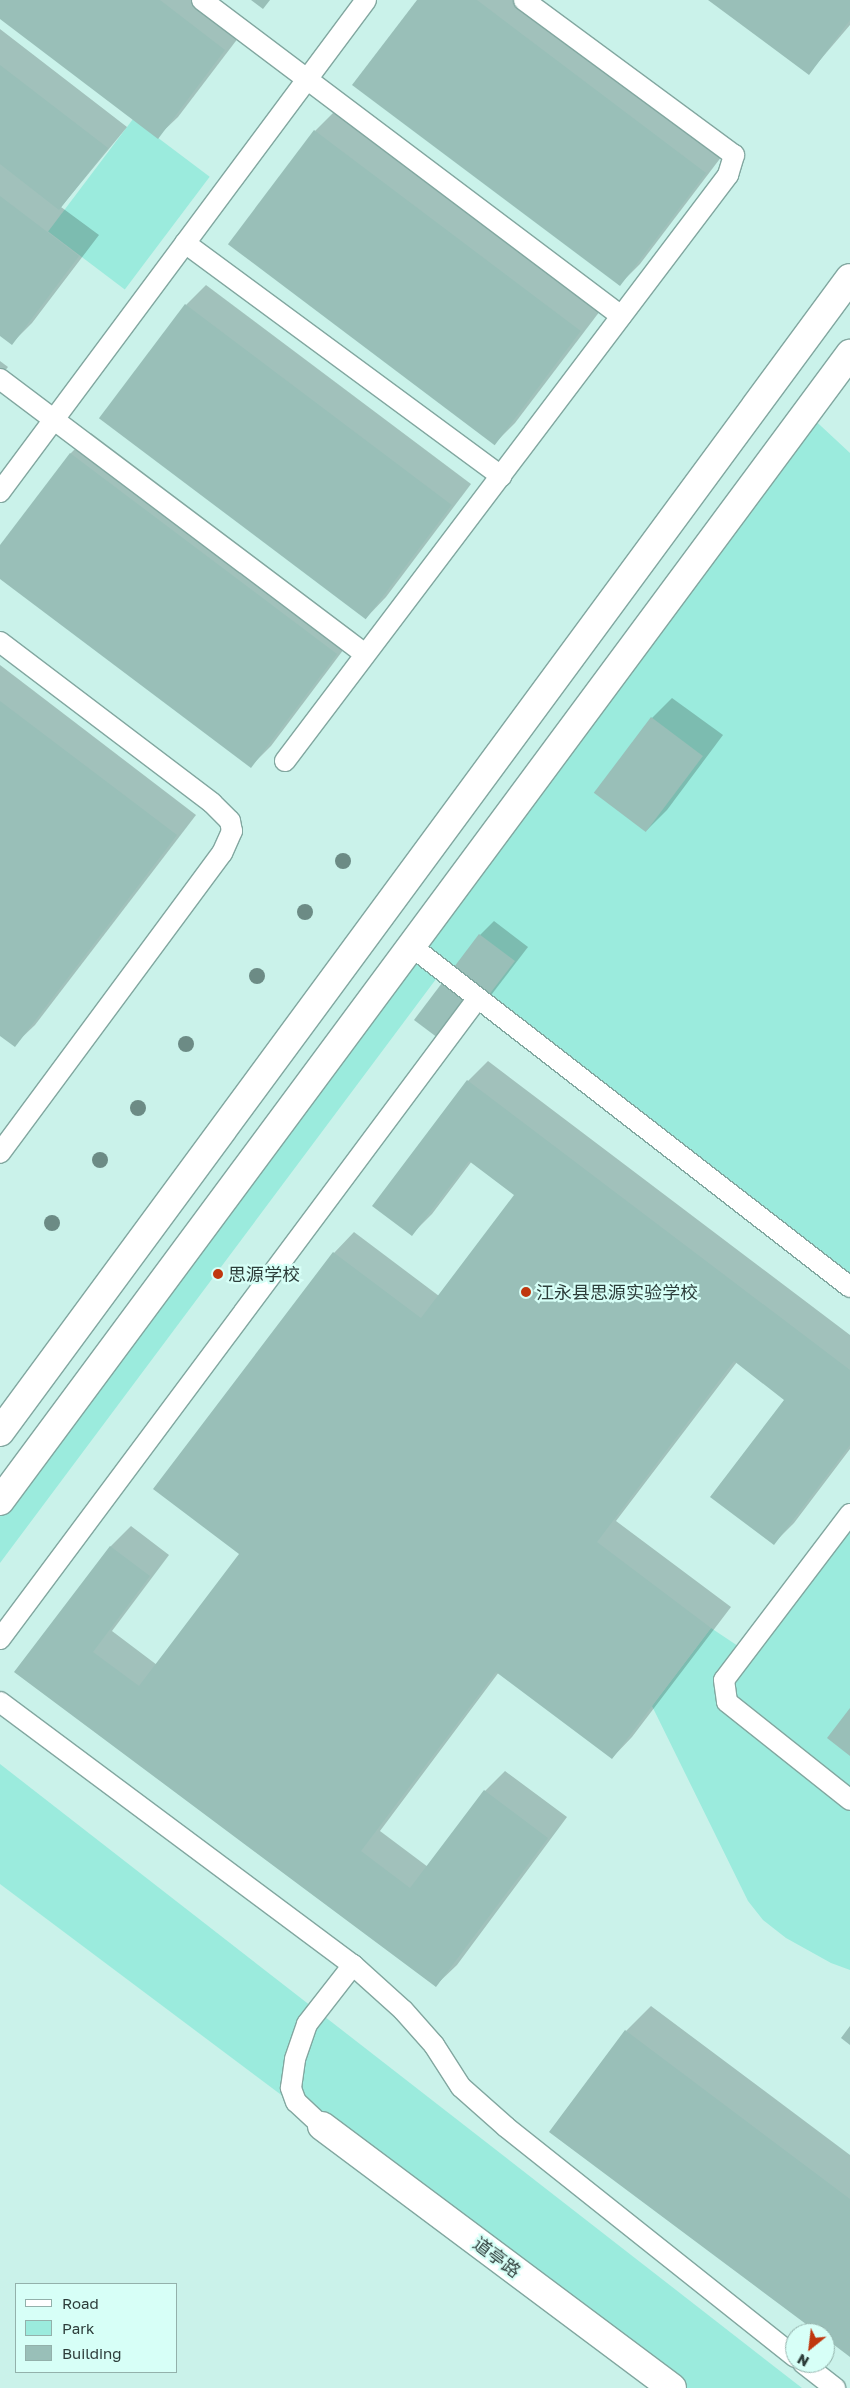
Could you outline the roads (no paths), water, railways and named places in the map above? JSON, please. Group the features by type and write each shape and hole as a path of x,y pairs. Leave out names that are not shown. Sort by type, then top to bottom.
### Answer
{"main road":[{"path":"0,1432 850,278"},
{"path":"0,1501 850,354"},
{"path":"162,1212 196,1237"},
{"name":"道亭路","path":"322,2126 672,2388"}],"lane":[{"path":"202,0 621,316"},
{"path":"0,492 366,0"},
{"path":"285,761 728,176 734,154 524,0"},
{"path":"185,243 500,476"},
{"path":"0,379 365,654"},
{"path":"0,642 212,803 230,821 232,831 222,852 3,1143"},
{"path":"412,946 477,999 850,1287"},
{"path":"0,1639 477,999"},
{"path":"850,1514 724,1680 727,1702 850,1800"},
{"path":"0,1702 353,1965 403,2010 434,2045 461,2087 506,2127 785,2349"},
{"path":"322,2126 296,2102 291,2088 295,2059 307,2024 353,1965"},
{"path":"815,2373 834,2388"}],"place":[{"name":"思源学校","path":"218,1274"},
{"name":"江永县思源实验学校","path":"526,1292"}]}
